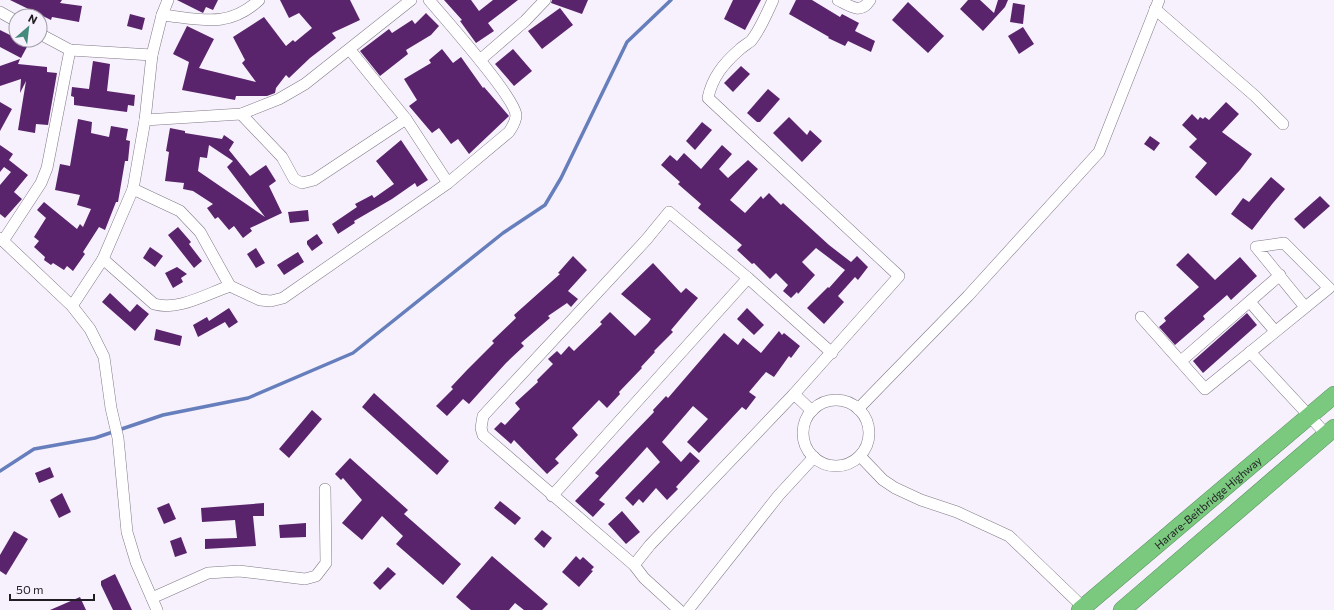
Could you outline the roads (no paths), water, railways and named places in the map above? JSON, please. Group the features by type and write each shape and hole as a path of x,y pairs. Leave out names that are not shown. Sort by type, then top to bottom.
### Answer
{"highway":[{"name":"Harare-Beitbridge Highway","path":"1084,609 1334,395"},
{"path":"1122,610 1330,431"}],"street":[{"path":"72,306 103,259 134,188 145,120 152,55 162,15 168,0"},
{"path":"162,15 216,21 233,17 248,11 259,0"},
{"path":"145,120 241,114 279,99 305,84 350,50 411,0"},
{"path":"134,188 180,212 200,232 230,286 260,300 271,301 283,298 448,183 509,132 514,124 516,116 513,106 480,60 429,0"},
{"path":"480,60 525,21 545,0"},
{"path":"634,565 650,545 794,394 899,276 708,98 711,84 718,72 729,59 751,40 773,0"},
{"path":"838,0 858,9 863,8 870,0"},
{"path":"858,409 968,296 1099,152 1157,4 1283,124"},
{"path":"48,38 70,50 152,55"},
{"path":"70,50 47,168 41,183 2,239 72,306 90,329 104,356 111,408 118,438 127,532 136,562 157,610"},
{"path":"350,50 406,119 448,183"},
{"path":"241,114 282,157 294,179 302,183 314,180 406,119"},
{"path":"679,610 644,578 634,565 552,496 483,435 481,428 483,416 646,240 669,212 748,278 832,352"},
{"path":"1141,317 1205,389 1329,288 1284,243 1256,247 1305,307"},
{"path":"103,259 154,304 163,307 174,307 230,286"},
{"path":"1181,361 1280,275"},
{"path":"552,496 748,278"},
{"path":"1250,302 1275,331"},
{"path":"1250,352 1310,415 1330,431"},
{"path":"794,394 812,411"},
{"path":"838,401 852,405 858,409 863,415 869,429 868,443 855,461 841,466 826,465 814,457 805,445 803,431 807,417 812,411 824,403 838,401"},
{"path":"860,456 883,480 895,488 921,500 957,512 1009,536 1084,609"},
{"path":"688,610 779,495 814,457"},
{"path":"152,598 208,573 239,571 305,579 316,576 326,563 325,489"}],"waterway":[{"path":"0,471 34,449 95,438 163,415 248,398 353,353 503,233 545,205 561,178 627,42 671,0"}]}
